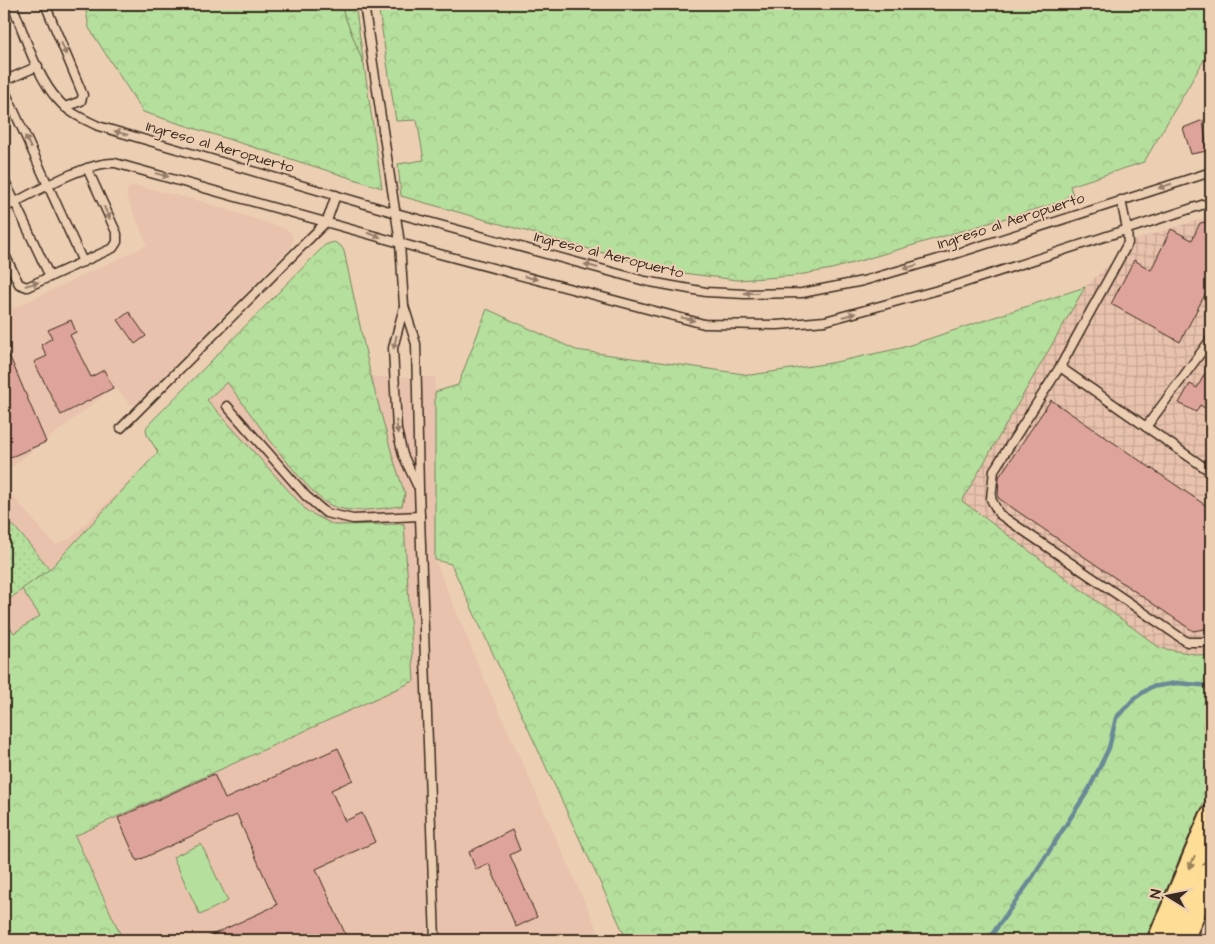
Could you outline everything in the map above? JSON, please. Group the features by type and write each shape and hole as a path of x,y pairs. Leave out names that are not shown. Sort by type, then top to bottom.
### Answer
{"main road":[{"path":"1159,940 1211,817"},
{"path":"1182,940 1211,872"}],"lane":[{"name":"Ingreso al Aeropuerto","path":"12,4 38,66 54,96 65,107 81,118 108,129 396,213 645,281 706,292 802,293 863,280 943,258 1211,172"},
{"path":"45,4 83,95 80,101 65,107"},
{"path":"364,4 400,243 404,306 416,344 419,490 435,940"},
{"path":"4,81 38,66"},
{"path":"4,89 82,262"},
{"path":"4,208 87,168 115,163 400,243 704,324 778,325 825,321 877,308 960,284 1211,202"},
{"path":"4,253 22,286 31,286 113,248 117,242 117,234 87,168"},
{"path":"4,179 50,277"},
{"path":"121,428 327,221 336,195"},
{"path":"1121,200 1128,243 1060,367 994,470 991,499 999,514 1187,642 1211,642"},
{"path":"404,306 393,348 397,430 403,455 419,490"},
{"path":"1146,427 1211,338"},
{"path":"1060,367 1211,472"},
{"path":"227,406 306,496 326,513 354,519 420,516"}],"shaded area":[{"path":"134,185 200,201 283,228 291,232 293,241 290,248 135,405 130,404 116,388 111,390 4,473 4,285 14,308 147,245 126,195 128,189"},
{"path":"1211,216 1210,658 1160,648 962,502 1085,287 1137,239"},
{"path":"331,242 339,244 344,251 371,377 435,377 435,560 478,664 602,940 4,940 4,486 55,545 71,538 158,452 147,435 146,428 150,423 325,245"}],"green space":[{"path":"85,4 340,4 364,65 382,188 143,112 89,28"},
{"path":"340,4 355,4 364,65"},
{"path":"378,4 1211,4 1211,48 1144,162 1070,186 1074,198 832,269 793,276 737,280 683,273 621,258 401,196 398,164 424,160 417,120 396,121"},
{"path":"334,242 341,246 344,251 371,377 405,494 402,506 347,510 330,505 319,498 306,485 227,382 207,400 307,511 334,525 404,524 414,681 75,836 123,940 4,940 4,619 14,633 40,616 22,589 50,569 158,452 147,435 146,428 325,245"},
{"path":"1085,287 962,501 1160,648 1211,657 1211,786 1145,940 627,940 451,564 435,560 435,392 458,385 487,309 576,350 751,375 831,363 901,348"},
{"path":"13,525 50,569 4,603 4,533"},
{"path":"201,844 228,901 200,915 173,857"}],"building":[{"path":"1203,120 1207,151 1191,154 1183,128"},
{"path":"1211,221 1211,283 1180,342 1111,304 1134,260 1151,270 1171,229 1192,240 1200,223"},
{"path":"129,312 146,336 135,344 118,320"},
{"path":"71,320 76,332 70,335 91,377 104,370 113,388 61,415 34,362 47,356 41,345 52,338 48,330"},
{"path":"4,343 46,442 4,460"},
{"path":"1211,362 1211,412 1200,405 1196,412 1179,403 1190,384 1197,388"},
{"path":"1051,400 1211,509 1211,628 1193,631 998,498 999,477"},
{"path":"338,748 353,780 331,790 345,821 362,813 375,842 316,869 348,940 201,940 277,905 237,815 137,861 118,818 214,774 225,799"},
{"path":"512,830 520,850 510,855 537,917 516,927 489,864 476,870 469,852"}],"waterway":[{"path":"988,940 1028,884 1089,789 1109,748 1116,718 1135,698 1151,687 1177,683 1211,686"}]}
